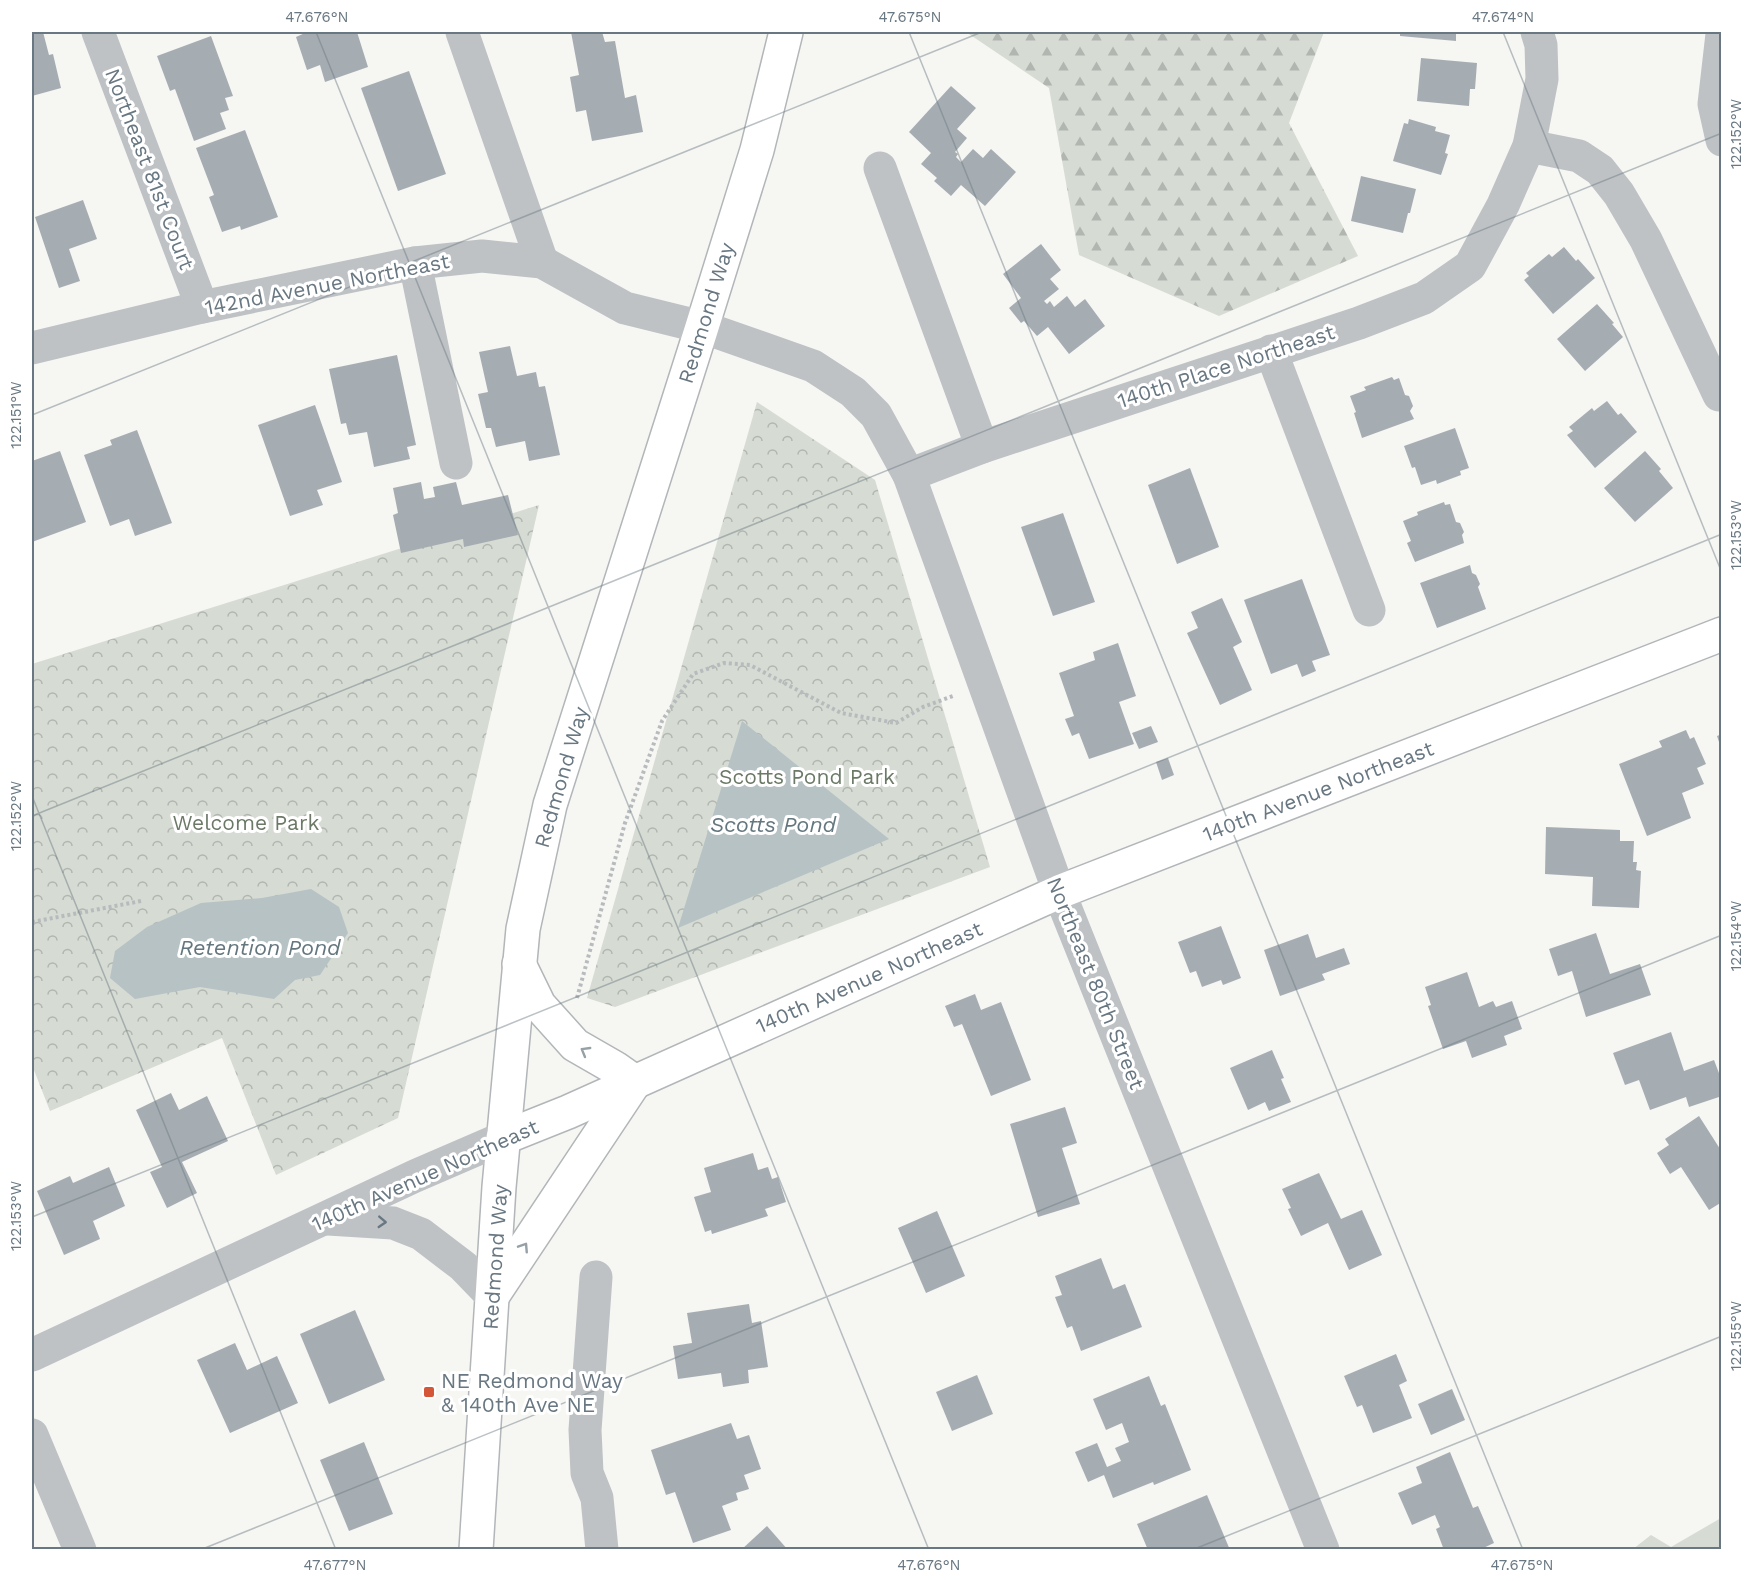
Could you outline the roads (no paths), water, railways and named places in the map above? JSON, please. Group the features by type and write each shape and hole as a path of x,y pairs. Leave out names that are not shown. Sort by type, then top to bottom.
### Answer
{"main road":[{"name":"Redmond Way","path":"476,1550 503,1138 523,929 550,805 757,150 786,32"},
{"name":"140th Avenue Northeast","path":"503,1138 568,1112 1059,892 1722,634"},
{"path":"492,1296 634,1082 575,1045 539,1005 519,964"}],"street":[{"name":"Northeast 81st Court","path":"98,32 202,307"},
{"path":"462,32 542,262"},
{"name":"140th Place Northeast","path":"909,475 982,447 1359,322 1424,298 1470,266 1503,205 1529,146 1542,79 1541,45 1537,32"},
{"path":"1722,34 1714,104 1722,140"},
{"path":"1529,146 1579,156 1600,170 1619,194 1646,240 1719,395"},
{"path":"880,168 982,447"},
{"name":"142nd Avenue Northeast","path":"32,348 202,307 415,263 482,256 542,262 625,308 702,327 813,366 853,392 876,415"},
{"path":"415,263 456,463"},
{"path":"1271,351 1369,610"},
{"name":"Northeast 80th Street","path":"876,415 909,475 1059,892 1323,1550"},
{"name":"140th Avenue Northeast","path":"32,1356 415,1176 503,1138"},
{"path":"324,1219 393,1223 421,1234 463,1266 492,1296"},
{"path":"596,1277 585,1430 587,1473 597,1498 602,1550"},
{"path":"32,1435 80,1550"}],"water":[{"name":"Scotts Pond","path":"742,721 889,839 678,928"},
{"name":"Retention Pond","path":"311,889 339,907 348,933 320,975 295,980 274,999 200,987 135,999 110,978 115,951 147,927 201,903 262,898"}],"place":[{"name":"NE Redmond Way & 140th Ave NE","path":"429,1392"}],"park label":[{"name":"Scotts Pond Park","path":"807,776"},
{"name":"Welcome Park","path":"246,822"}]}
